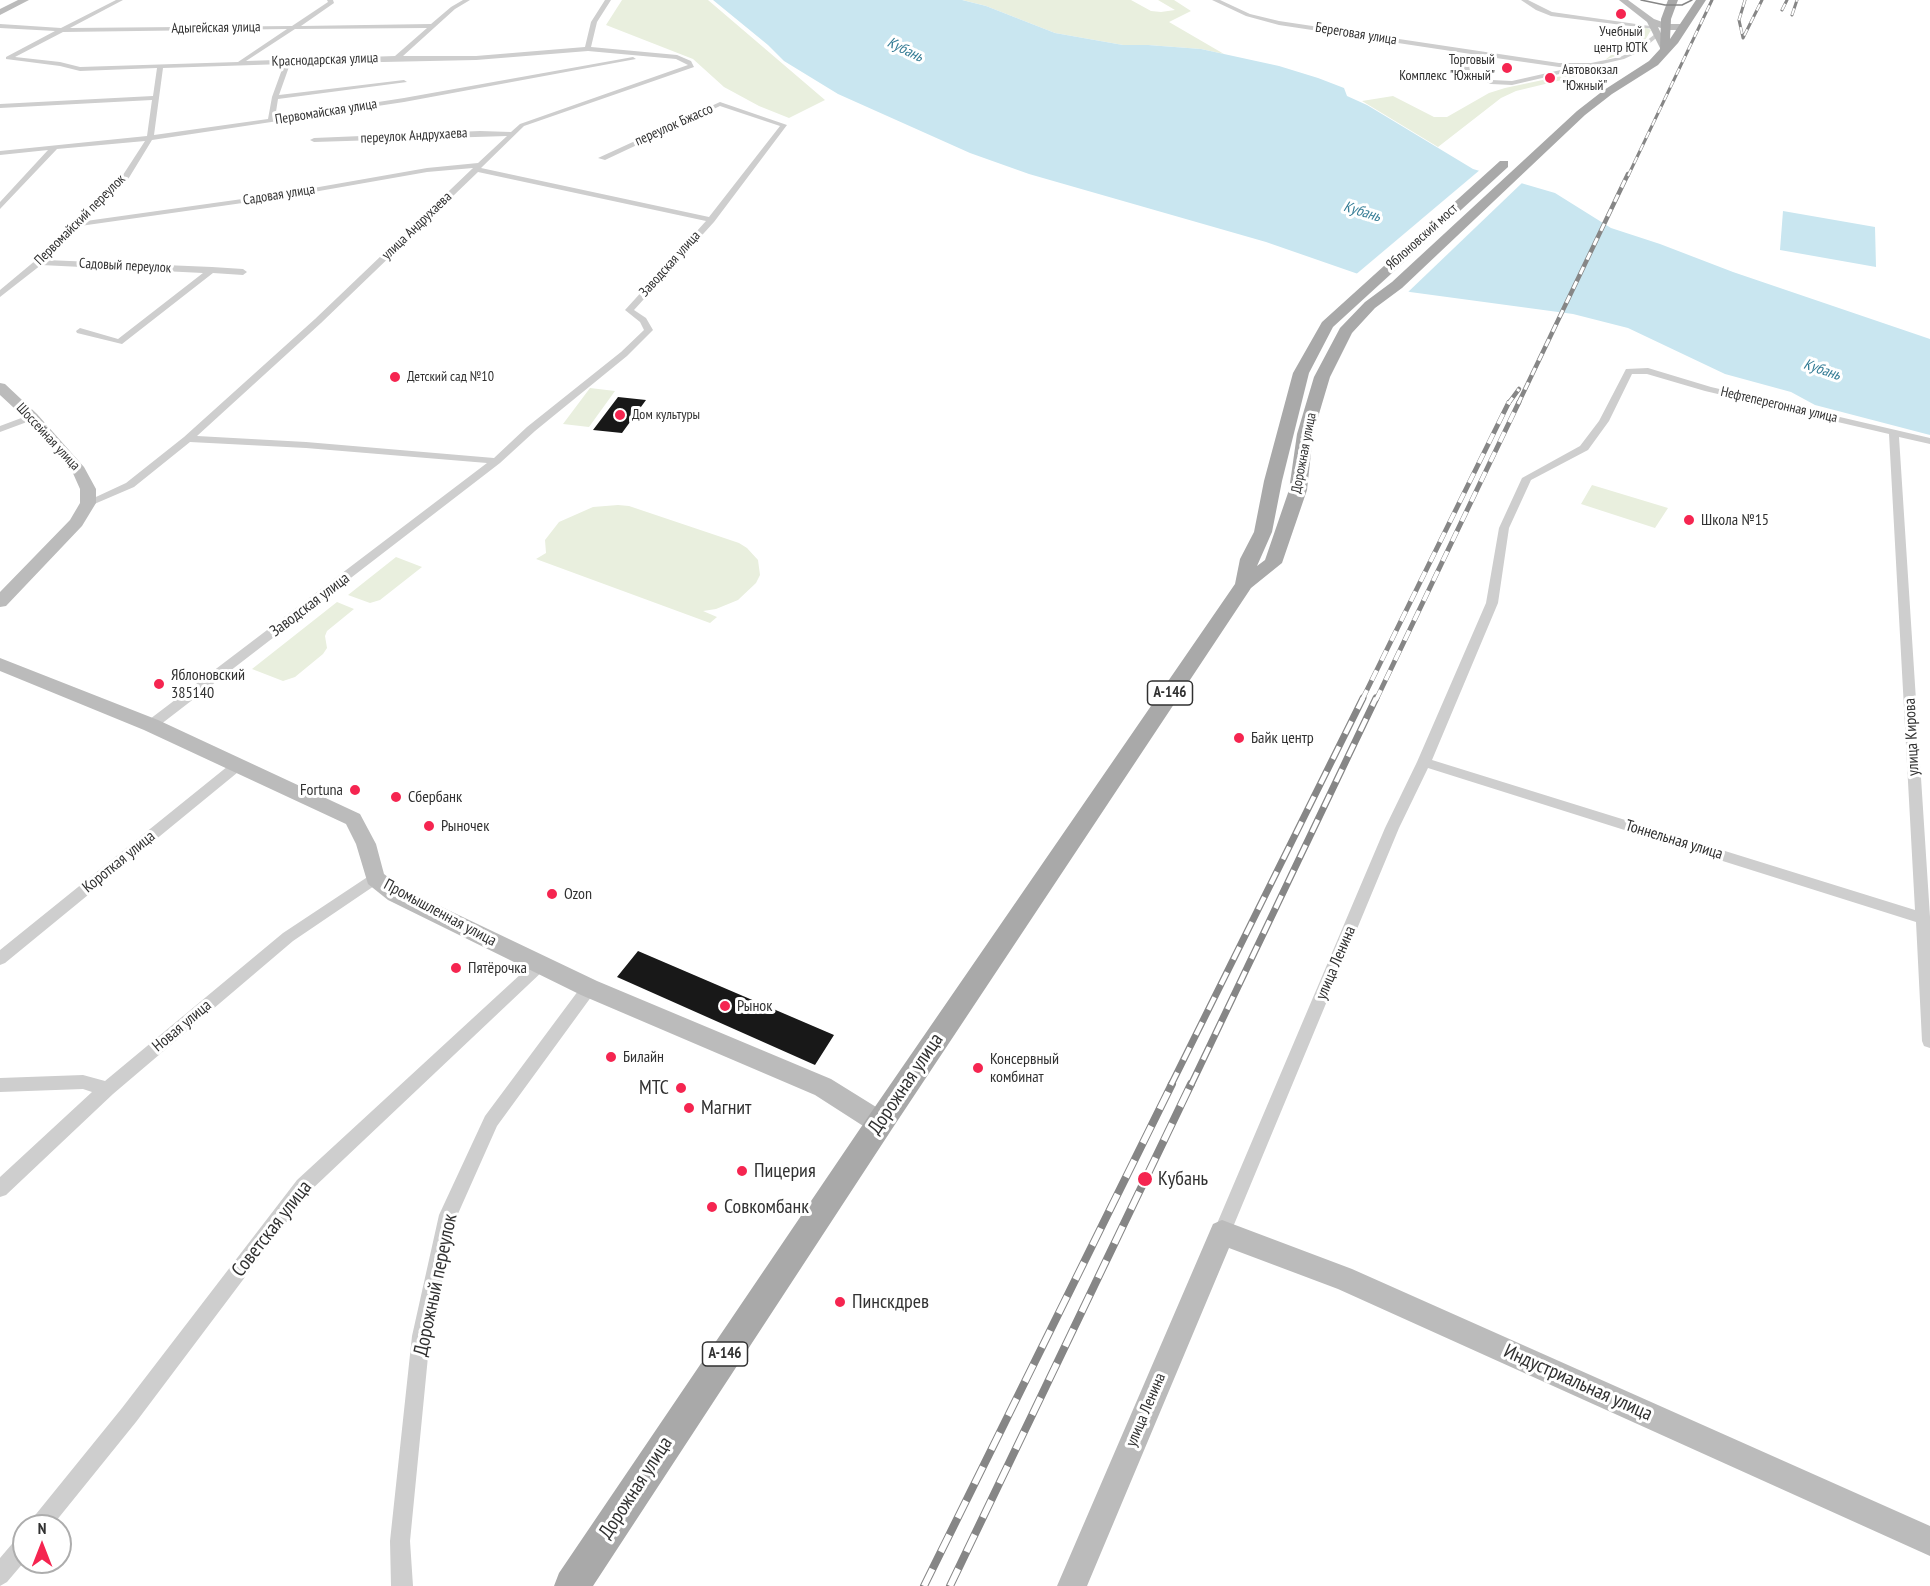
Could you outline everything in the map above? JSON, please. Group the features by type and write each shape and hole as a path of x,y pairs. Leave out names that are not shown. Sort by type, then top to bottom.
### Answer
{"main road":[{"path":"0,12 25,0"},
{"path":"1623,0 1642,13 1654,28 1660,54"},
{"name":"Яблоновский мост","path":"1322,377 1345,331 1370,305 1397,285 1575,118 1608,92 1654,63 1685,25 1701,0"},
{"path":"1642,13 1657,15 1671,4"},
{"path":"1660,54 1671,4"},
{"path":"1654,28 1666,23 1685,25"},
{"path":"1588,92 1660,54"},
{"path":"1534,138 1560,114"},
{"name":"Яблоновский мост","path":"1301,373 1327,325 1375,279 1516,154"},
{"name":"Дорожная улица","path":"1244,584 1250,559 1263,532 1272,481 1301,373"},
{"name":"Дорожная улица","path":"572,1586 880,1123 1244,584 1273,563 1298,490 1305,434 1322,377"},
{"name":"Шоссейная улица","path":"0,387 32,417 79,470 88,489 88,503"},
{"path":"0,603 76,523 88,503"},
{"name":"Промышленная улица","path":"0,664 151,725 353,819 366,844 375,878 395,894 589,988 823,1087 880,1123"},
{"name":"Индустриальная улица","path":"1222,1233 1343,1278 1930,1542"},
{"name":"улица Ленина","path":"1072,1586 1222,1233"}],"street":[{"path":"62,30 120,0"},
{"path":"239,63 331,3 330,0"},
{"path":"398,58 453,8 467,0"},
{"path":"588,49 594,22 609,0"},
{"name":"Береговая улица","path":"1215,0 1248,15 1279,23 1500,57 1595,65"},
{"path":"1524,0 1551,14 1654,28"},
{"name":"Адыгейская улица","path":"0,26 62,30 433,26"},
{"name":"Береговая улица","path":"1500,57 1472,61 1465,69 1471,75 1500,83 1512,83 1563,72 1595,65 1637,51 1654,28"},
{"name":"Краснодарская улица","path":"62,30 8,58 60,64 80,69 288,61 476,58 588,49"},
{"name":"улица Андрухаева","path":"88,503 130,485 188,439 318,321 522,125 692,66 689,62 677,57 588,49"},
{"name":"Первомайская улица","path":"0,153 150,138 271,121 650,56"},
{"path":"271,121 275,97 288,61"},
{"path":"1551,63 1560,67 1563,72"},
{"name":"Первомайский переулок","path":"0,294 39,262 124,179 150,138 160,67"},
{"path":"275,97 404,82"},
{"path":"0,106 157,98"},
{"name":"переулок Бжассо","path":"602,158 720,104 782,123"},
{"name":"Заводская улица","path":"151,725 496,462 531,429 624,354 648,330 643,320 629,310 711,220 784,125 782,123"},
{"name":"переулок Андрухаева","path":"314,140 514,134"},
{"path":"0,207 54,148"},
{"name":"Садовая улица","path":"78,224 285,195 427,170 478,167 711,220"},
{"name":"Садовый переулок","path":"39,262 243,272"},
{"name":"Садовый переулок","path":"80,331 119,342 212,270"},
{"name":"Нефтеперегонная улица","path":"1629,371 1647,371 1708,389 1930,441"},
{"name":"улица Ленина","path":"1222,1233 1392,828 1424,762 1492,603 1504,528 1527,478 1584,448 1604,421 1629,371"},
{"path":"0,429 32,417"},
{"name":"улица Кирова","path":"1894,432 1930,1041"},
{"path":"188,439 306,445 496,462"},
{"name":"Тоннельная улица","path":"1424,762 1923,918"},
{"name":"Короткая улица","path":"0,959 238,765"},
{"name":"Новая улица","path":"0,1188 107,1089 288,937 375,878"},
{"name":"Советская улица","path":"49,1514 129,1415 303,1186 540,964"},
{"name":"Дорожный переулок","path":"402,1586 400,1541 421,1336 448,1215 491,1121 589,988"},
{"path":"0,1085 83,1082 107,1089"},
{"path":"0,1575 12,1560"}],"green space":[{"path":"622,0 708,0 825,100 789,118 759,106 724,87 693,59 606,25"},
{"path":"962,0 1131,0 1151,11 1161,12 1175,10 1158,0 1174,0 1191,11 1169,22 1224,54 1201,49 1123,45 1055,33 986,6"},
{"path":"1645,27 1651,30 1644,42 1629,51 1605,60"},
{"path":"1611,66 1516,91 1501,98 1438,147 1362,101 1393,96 1434,117 1447,117 1489,93 1505,88"},
{"path":"590,388 615,391 589,427 563,424"},
{"path":"1592,485 1668,508 1655,528 1581,504"},
{"path":"629,506 739,543 758,560 760,575 756,583 738,600 716,609 703,611 717,617 710,623 536,559 546,553 545,540 559,522 593,507"},
{"path":"396,557 422,567 380,600 370,603 348,595"},
{"path":"337,602 354,609 327,631 325,636 327,648 323,654 295,677 283,681 252,669"}],"water":[{"name":"Кубань","path":"713,0 962,0 986,6 1055,33 1123,45 1201,49 1279,66 1318,78 1344,88 1347,96 1367,105 1473,169 1555,193 1611,228 1930,339 1930,435 1815,405 1791,392 1725,374 1628,328 1573,314 1410,292 1266,242 1029,174 970,153 838,94 784,61"},
{"path":"1783,211 1875,227 1876,267 1780,250"}],"pier":[{"path":"1481,169 1523,182 1406,294 1354,276"}],"building":[{"name":"Дом культуры","path":"618,397 646,400 622,433 593,430"},
{"name":"Рынок","path":"638,951 834,1035 815,1065 617,977"}],"tram line":[{"path":"1641,0 1665,5 1682,5 1692,0"}],"railway":[{"path":"1628,176 1712,0"},
{"path":"1745,0 1739,20 1743,38 1762,0"},
{"path":"1782,10 1787,0"},
{"path":"1792,15 1797,0"},
{"path":"1518,404 1628,174"},
{"path":"1508,404 1519,389"},
{"path":"1376,700 1519,402"},
{"path":"1362,700 1508,404"},
{"path":"1171,1085 1363,698"},
{"path":"1191,1085 1376,698"},
{"path":"924,1586 1172,1084"},
{"path":"950,1586 1191,1084"}],"place":[{"name":"Учебный центр ЮТК","path":"1621,14"},
{"name":"Торговый Комплекс \"Южный\"","path":"1507,68"},
{"name":"Автовокзал \"Южный\"","path":"1550,78"},
{"name":"Детский сад №10","path":"395,377"},
{"name":"Дом культуры","path":"620,415"},
{"name":"Школа №15","path":"1689,520"},
{"name":"Яблоновский 385140","path":"159,684"},
{"name":"Байк центр","path":"1239,738"},
{"name":"Fortuna","path":"355,790"},
{"name":"Сбербанк","path":"396,797"},
{"name":"Рыночек","path":"429,826"},
{"name":"Ozon","path":"552,894"},
{"name":"Пятёрочка","path":"456,968"},
{"name":"Рынок","path":"725,1006"},
{"name":"Билайн","path":"611,1057"},
{"name":"Консервный комбинат","path":"978,1068"},
{"name":"МТС","path":"681,1088"},
{"name":"Магнит","path":"689,1108"},
{"name":"Пицерия","path":"742,1171"},
{"name":"Кубань","path":"1145,1179"},
{"name":"Совкомбанк","path":"712,1207"},
{"name":"Пинскдрев","path":"840,1302"}]}
